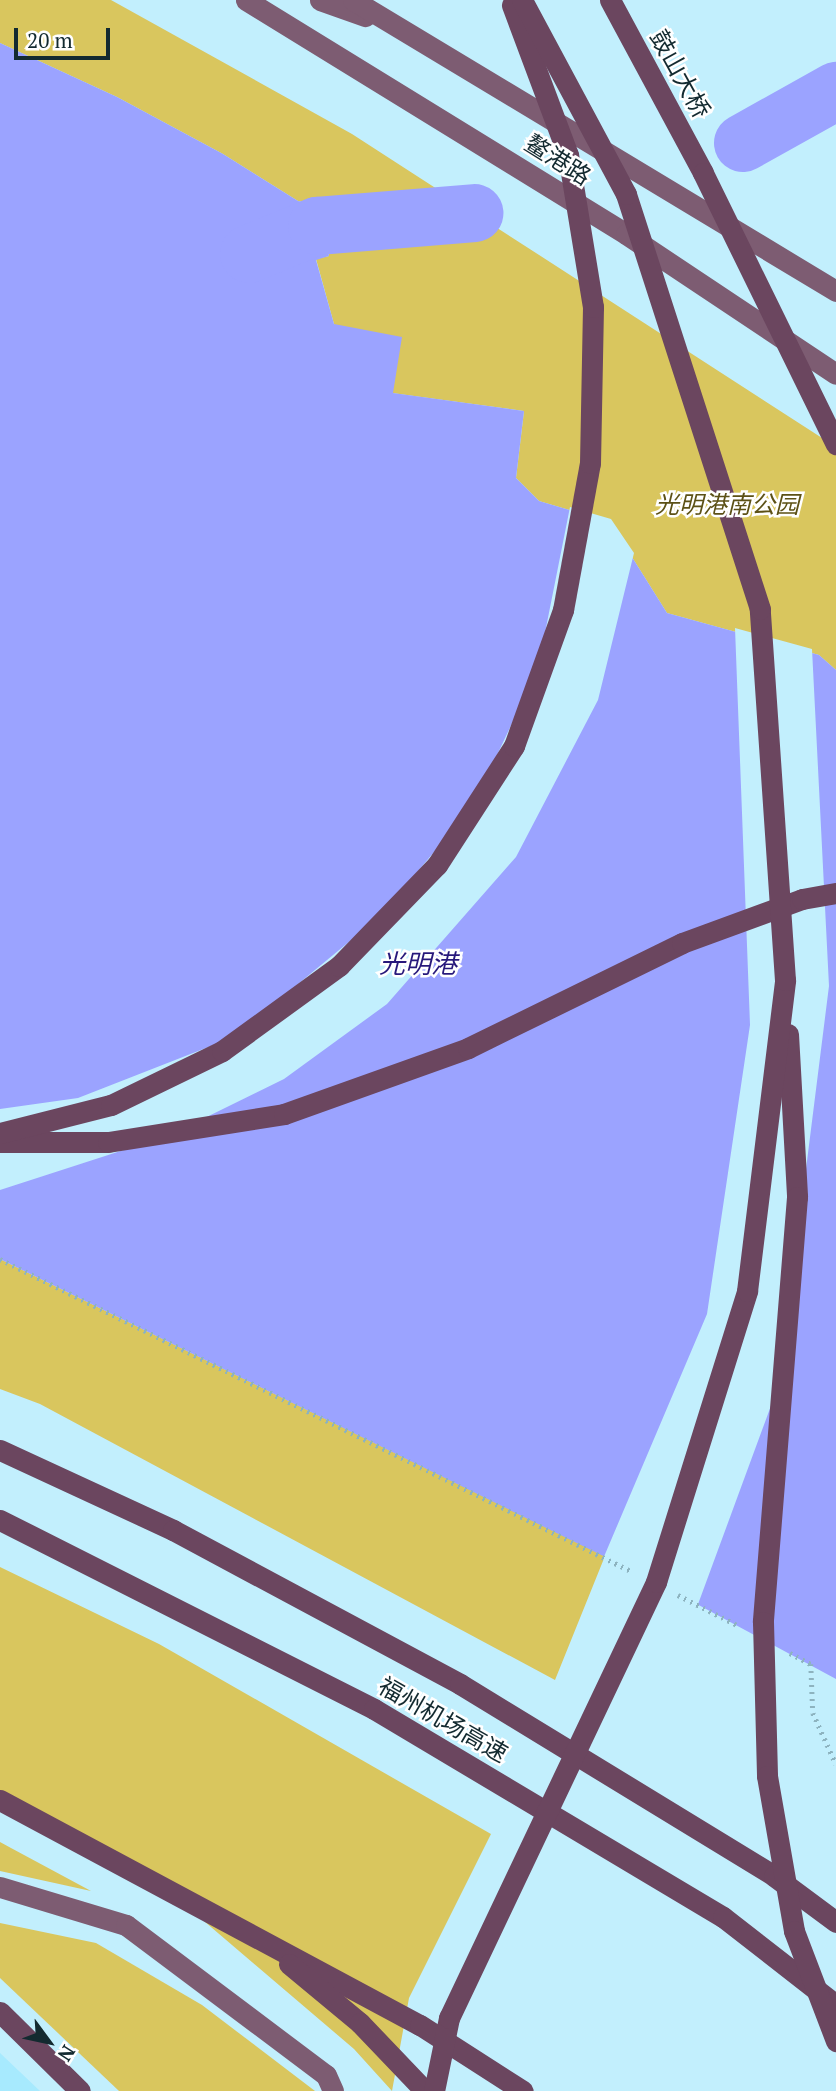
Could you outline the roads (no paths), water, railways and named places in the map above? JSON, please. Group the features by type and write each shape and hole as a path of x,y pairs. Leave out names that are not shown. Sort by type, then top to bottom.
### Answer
{"highway":[{"path":"0,1133 111,1105 222,1051 339,966 438,865 514,746 563,610 590,463 593,307 568,155 510,0"},
{"path":"522,0 626,194 760,609 797,1197 764,1622 767,1776 794,1931 836,2041"},
{"name":"鼓山大桥","path":"610,0 704,173 836,444"},
{"path":"0,1142 108,1142 284,1114 468,1048 682,943 802,899 836,893"},
{"path":"434,2091 449,2018 656,1582 747,1291 785,980"},
{"name":"福州机场高速","path":"0,1450 173,1530 460,1684 774,1876 836,1922"},
{"name":"福州机场高速","path":"0,1520 374,1709 723,1917 836,2006"},
{"path":"0,1800 420,2025 523,2091"},
{"path":"200,1905 278,1955 330,1997 425,2091"},
{"path":"0,2012 80,2091"}],"main road":[{"name":"鳌港路","path":"246,0 626,234 836,374"},
{"name":"鳌港路","path":"320,0 407,30"},
{"name":"鳌港路","path":"353,0 407,30 588,144 836,291"},
{"name":"鳌港路","path":"375,0 407,30"},
{"path":"0,1887 126,1925 326,2074 333,2091"}],"water":[{"name":"光明港","path":"0,43 117,97 223,154 298,201 318,205 329,256 316,260 334,324 402,337 393,393 524,411 516,478 539,501 610,522 667,613 819,655 836,670 836,1679 656,1582 0,1259"}],"waterway":[{"path":"743,143 836,91"},
{"path":"249,254 317,226 474,213"}],"park label":[{"name":"光明港南公园","path":"727,505"}]}
